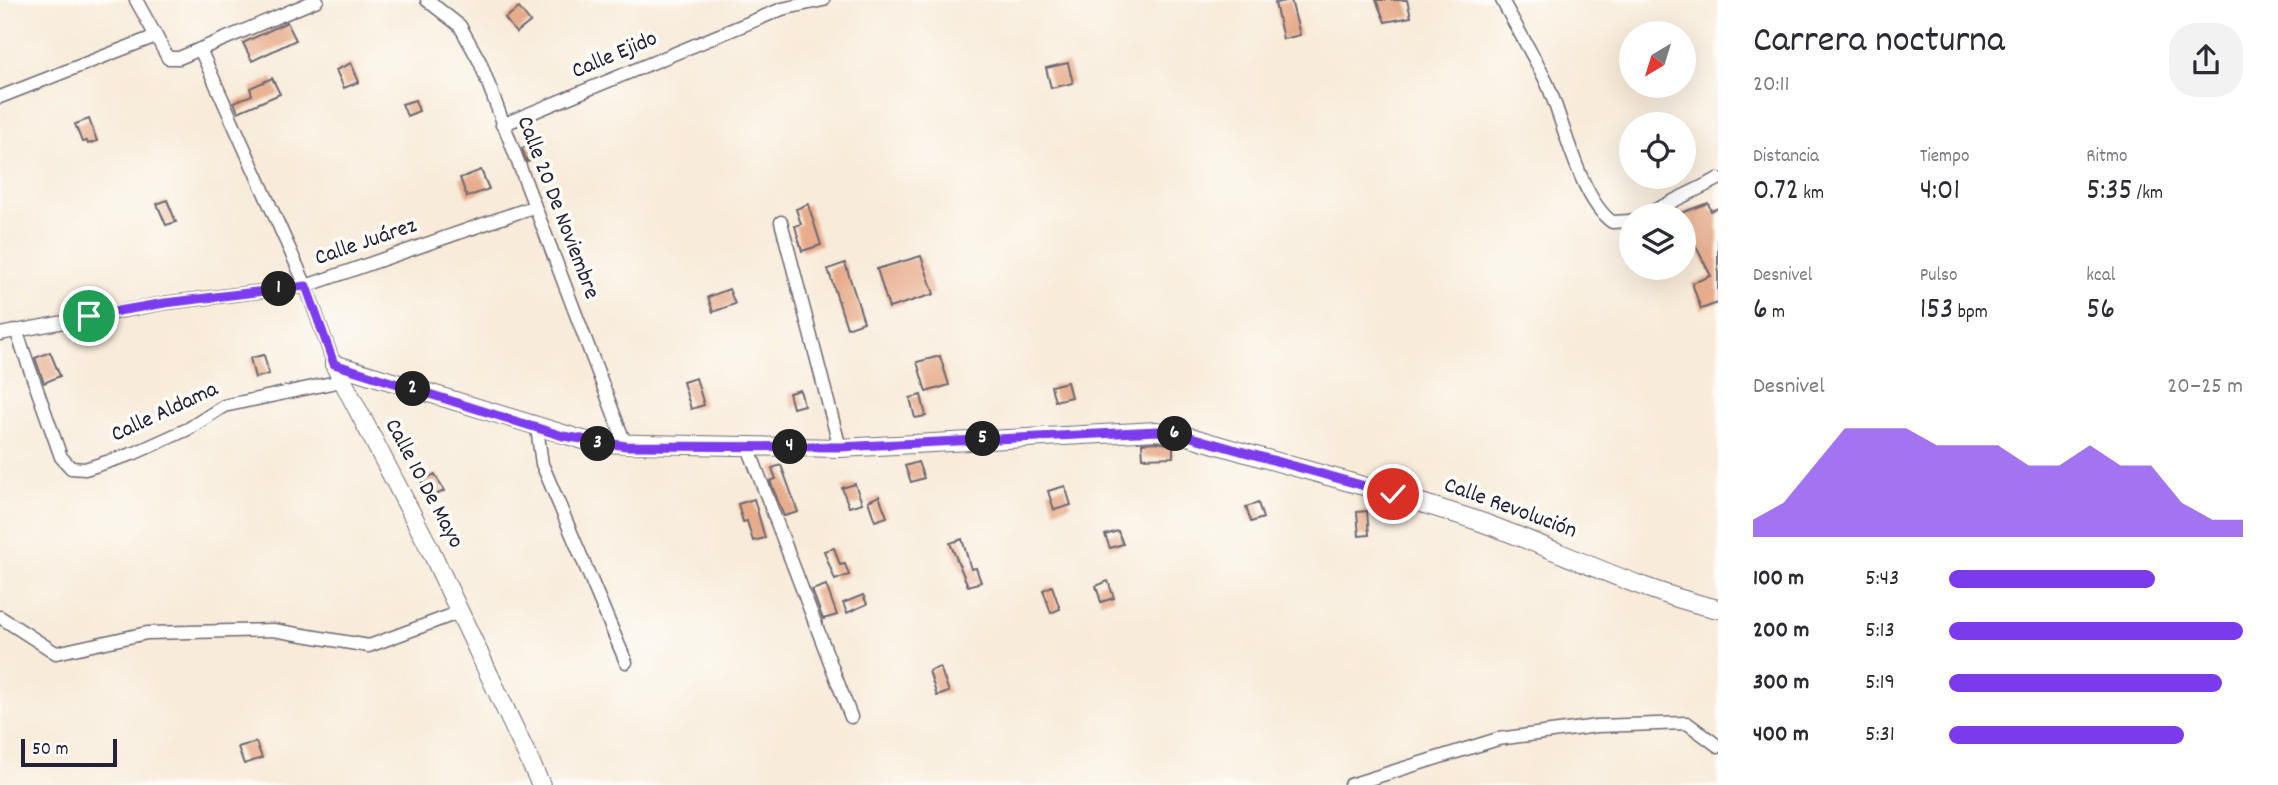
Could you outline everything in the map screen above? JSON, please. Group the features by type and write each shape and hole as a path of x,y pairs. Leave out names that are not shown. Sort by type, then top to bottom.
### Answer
{"street":[{"path":"136,0 168,58 179,58 317,0"},
{"name":"Calle 20 De Noviembre","path":"427,0 460,26 480,62 626,446"},
{"name":"Calle Ejido","path":"502,125 782,9 823,0"},
{"path":"1502,0 1547,83 1567,142 1597,206 1612,222 1619,222"},
{"path":"0,97 156,36"},
{"name":"Calle 10 De Mayo","path":"200,49 306,286 337,372 460,612 541,785"},
{"path":"1669,203 1718,179"},
{"name":"Calle Juárez","path":"0,334 165,303 306,286 533,207"},
{"path":"781,222 840,447"},
{"name":"Calle Aldama","path":"16,330 61,457 71,468 85,469 135,453 188,429 224,406 337,372"},
{"name":"Calle Revolución","path":"337,372 593,443 626,446 840,447 1157,431 1191,437 1393,494 1480,522 1642,586 1718,608"},
{"path":"537,428 542,464 626,662"},
{"path":"748,447 851,717"},
{"path":"0,617 56,653 147,633 261,630 369,646 460,612"},
{"path":"1350,785 1498,739 1597,726 1687,723 1718,746"}],"building":[{"path":"1291,0 1300,35 1283,39 1275,3"},
{"path":"1376,0 1407,0 1411,17 1385,22"},
{"path":"519,8 530,22 516,33 505,18"},
{"path":"287,22 296,40 252,61 243,43"},
{"path":"351,63 359,82 344,88 336,70"},
{"path":"1068,63 1073,83 1051,88 1046,68"},
{"path":"272,78 280,94 238,112 234,102 252,95 250,88"},
{"path":"415,100 419,111 407,116 402,104"},
{"path":"89,119 97,141 88,144 87,141 82,142 75,124"},
{"path":"533,144 538,158 527,162 522,148"},
{"path":"481,170 489,189 467,197 460,178"},
{"path":"167,200 176,222 166,225 157,204"},
{"path":"1708,203 1711,211 1718,208 1718,303 1701,309 1692,283 1711,276 1696,247 1696,207"},
{"path":"808,204 821,245 802,251 795,226 801,224 796,209"},
{"path":"921,256 934,294 889,308 877,269"},
{"path":"845,263 864,322 847,328 828,269"},
{"path":"729,289 735,304 713,312 708,297"},
{"path":"50,352 60,376 44,383 35,358"},
{"path":"264,355 269,374 255,378 250,358"},
{"path":"940,356 949,385 926,392 917,362"},
{"path":"696,378 704,405 691,409 683,382"},
{"path":"1067,382 1071,397 1055,401 1051,386"},
{"path":"800,390 804,405 793,408 789,393"},
{"path":"921,395 926,416 915,418 910,398"},
{"path":"1142,443 1173,445 1173,457 1143,458"},
{"path":"918,462 924,478 911,482 905,466"},
{"path":"781,465 798,512 784,516 770,481 776,479 772,468"},
{"path":"435,474 444,491 430,498 421,481"},
{"path":"855,484 862,503 849,507 842,488"},
{"path":"1065,486 1071,505 1054,510 1048,491"},
{"path":"879,496 887,517 875,521 868,501"},
{"path":"754,499 765,538 753,541 747,521 743,522 738,504"},
{"path":"1258,503 1263,518 1251,522 1246,507"},
{"path":"1367,511 1369,535 1359,536 1357,512"},
{"path":"1118,531 1123,544 1110,548 1105,535"},
{"path":"962,539 971,569 976,568 981,582 968,586 950,543"},
{"path":"834,548 840,565 845,564 849,575 835,580 824,551"},
{"path":"1108,581 1114,598 1101,602 1096,586"},
{"path":"826,585 837,615 823,619 812,590"},
{"path":"1052,586 1060,609 1051,613 1043,590"},
{"path":"863,595 867,604 847,613 843,603"},
{"path":"940,667 949,692 937,696 929,671"},
{"path":"256,742 262,758 244,764 238,747"}],"route":[{"path":"89,316 165,303 306,286 334,364 593,443 626,446 840,447 1105,431 1157,431 1191,437 1393,494"}]}
